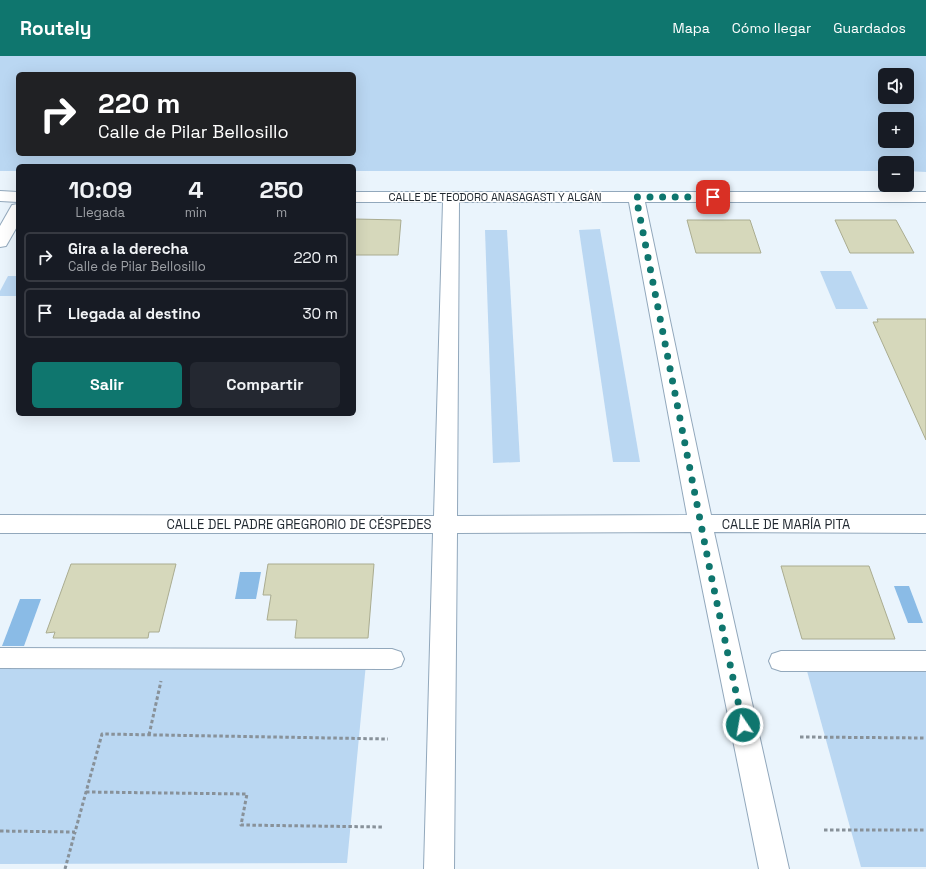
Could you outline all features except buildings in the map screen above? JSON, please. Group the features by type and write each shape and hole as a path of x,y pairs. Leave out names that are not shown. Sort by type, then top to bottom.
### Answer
{"street":[{"path":"0,184 16,184"},
{"name":"CALLE DE TEODORO ANASAGASTI Y ALGÁN","path":"356,184 878,184"},
{"path":"914,184 926,184"},
{"path":"0,196 16,196"},
{"name":"CALLE DE TEODORO ANASAGASTI Y ALGÁN","path":"356,197 926,197"},
{"path":"439,869 452,197"},
{"path":"636,197 701,523 774,869"},
{"path":"0,242 16,213"},
{"name":"CALLE DEL PADRE GREGRORIO DE CÉSPEDES","path":"0,524 369,525 446,523 597,523"},
{"name":"CALLE DE MARÍA PITA","path":"597,523 926,524"},
{"path":"0,658 392,659"},
{"path":"780,661 926,661"}],"path":[{"path":"149,735 166,659"},
{"path":"65,869 102,734 388,739"},
{"path":"800,737 926,738"},
{"path":"86,792 246,794 241,825 384,827"},
{"path":"824,830 926,830"},
{"path":"0,831 75,832"}],"shaded area":[{"path":"0,56 926,56 926,172 914,171 914,156 878,156 878,171 356,171 356,164 16,164 16,171 0,171"},
{"path":"600,229 640,462 613,462 579,230"},
{"path":"485,230 507,230 520,462 493,463"},
{"path":"820,271 851,271 868,309 836,309"},
{"path":"8,276 16,276 16,296 0,296 0,291"},
{"path":"240,572 261,572 256,599 235,599"},
{"path":"894,586 909,586 923,623 908,623"},
{"path":"20,599 41,599 24,646 2,646"},
{"path":"0,651 367,653 347,863 0,864"},
{"path":"926,652 926,867 861,867 807,671"}],"route":[{"path":"713,197 636,197 711,575 743,725"}]}
